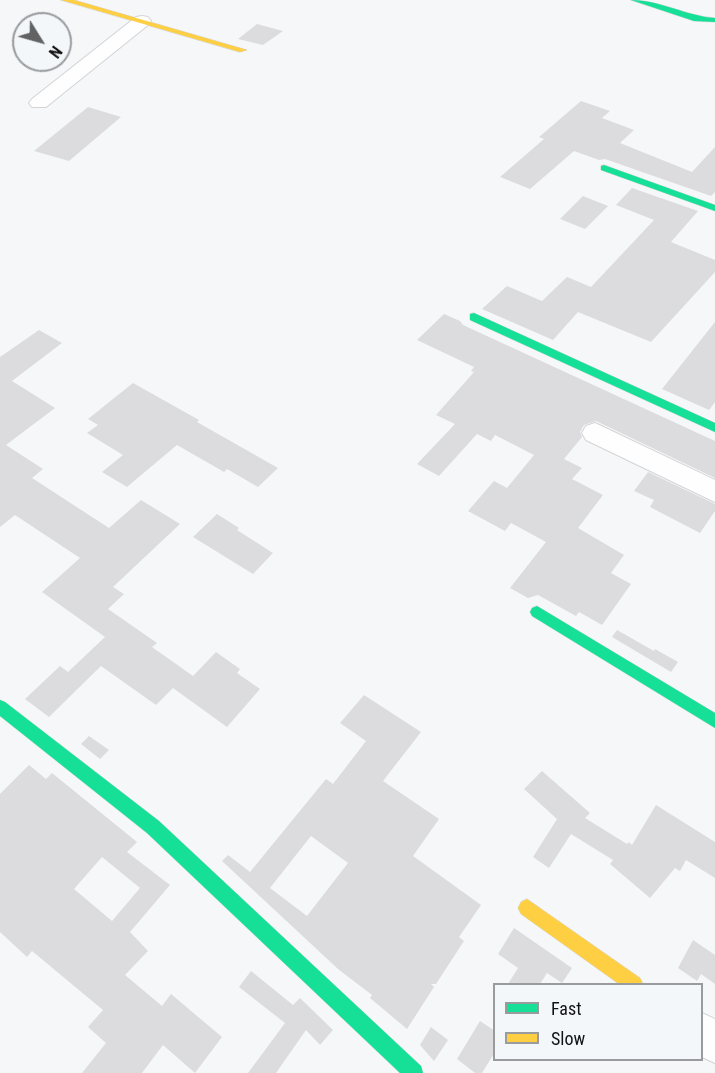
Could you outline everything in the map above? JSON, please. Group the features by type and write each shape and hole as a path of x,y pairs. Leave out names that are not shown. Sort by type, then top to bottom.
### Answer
{"street":[{"path":"65,0 243,50"},
{"path":"635,0 697,19 715,20"},
{"path":"39,102 142,21"},
{"path":"604,168 715,208"},
{"path":"474,317 715,428"},
{"path":"595,433 715,492"},
{"path":"537,612 715,721"},
{"path":"0,707 153,827 414,1073"},
{"path":"527,908 633,983"},
{"path":"703,1034 715,1043"}],"building":[{"path":"257,24 283,31 263,45 238,39"},
{"path":"581,101 610,111 602,118 634,130 620,143 692,172 715,147 715,192 711,196 605,159 599,160 574,151 530,189 500,177 544,139 539,137"},
{"path":"88,107 121,117 69,161 34,151"},
{"path":"632,188 698,211 671,242 715,260 715,272 651,342 578,312 553,340 482,309 507,286 542,301 567,277 591,287 654,220 616,205"},
{"path":"583,196 608,206 585,229 560,219"},
{"path":"444,314 460,321 463,325 715,441 715,478 596,421 584,425 580,432 582,437 564,459 582,468 572,479 603,495 578,528 624,555 611,573 631,584 602,625 579,612 576,616 538,595 528,598 510,588 546,542 511,523 505,531 468,511 494,481 507,488 534,455 495,435 491,441 477,434 439,476 417,464 455,424 436,415 474,372 471,371 474,367 417,340"},
{"path":"715,322 715,402 709,410 662,389"},
{"path":"39,330 62,343 12,381 55,408 6,445 43,469 32,478 109,528 141,500 180,524 113,587 124,594 108,609 157,643 152,647 193,676 216,652 240,669 237,673 260,689 227,727 173,688 156,705 101,666 49,717 25,699 60,666 68,672 105,637 42,592 80,558 15,515 0,527 0,357"},
{"path":"133,383 278,468 258,487 227,469 224,472 177,445 127,487 102,472 123,455 87,433 98,425 88,419"},
{"path":"648,472 715,504 715,511 700,533 650,507 654,500 634,491"},
{"path":"217,514 273,553 253,574 193,537"},
{"path":"617,630 678,662 671,672 612,637"},
{"path":"364,695 421,732 383,781 439,819 413,856 481,905 459,937 464,941 436,984 431,984 434,987 407,1029 370,998 372,995 338,969 222,861 228,855 250,872 326,779 333,784 366,741 340,723","holes":["311,836 348,863 307,916 270,888"]},
{"path":"89,736 109,750 100,759 81,744"},
{"path":"29,765 46,779 52,773 137,842 127,852 170,885 130,932 148,951 125,975 162,1006 171,994 222,1037 195,1073 163,1045 142,1073 82,1073 106,1043 88,1027 103,1010 32,951 27,957 0,932 0,794","holes":["102,857 140,888 112,921 74,889"]},
{"path":"542,771 590,813 585,818 627,844 629,842 632,845 656,805 715,842 715,878 686,860 680,871 675,868 650,898 610,864 613,860 571,834 549,868 533,857 557,819 524,789"},
{"path":"514,928 572,968 562,983 547,973 541,983 509,983 518,968 498,954"},
{"path":"693,940 715,955 715,984 701,974 697,981 678,968"},
{"path":"251,971 293,1005 300,998 333,1030 320,1045 306,1030 276,1073 248,1073 285,1023 239,987"},
{"path":"480,1021 493,1030 493,1055 482,1073 475,1073 457,1059"},
{"path":"431,1027 448,1040 434,1061 420,1045"}],"traffic: fast":[{"path":"635,0 697,19 715,20"},
{"path":"604,168 715,208"},
{"path":"474,317 715,428"},
{"path":"537,612 715,721"},
{"path":"0,707 153,827 414,1073"}],"traffic: slow":[{"path":"65,0 243,50"},
{"path":"527,908 633,983"}]}
